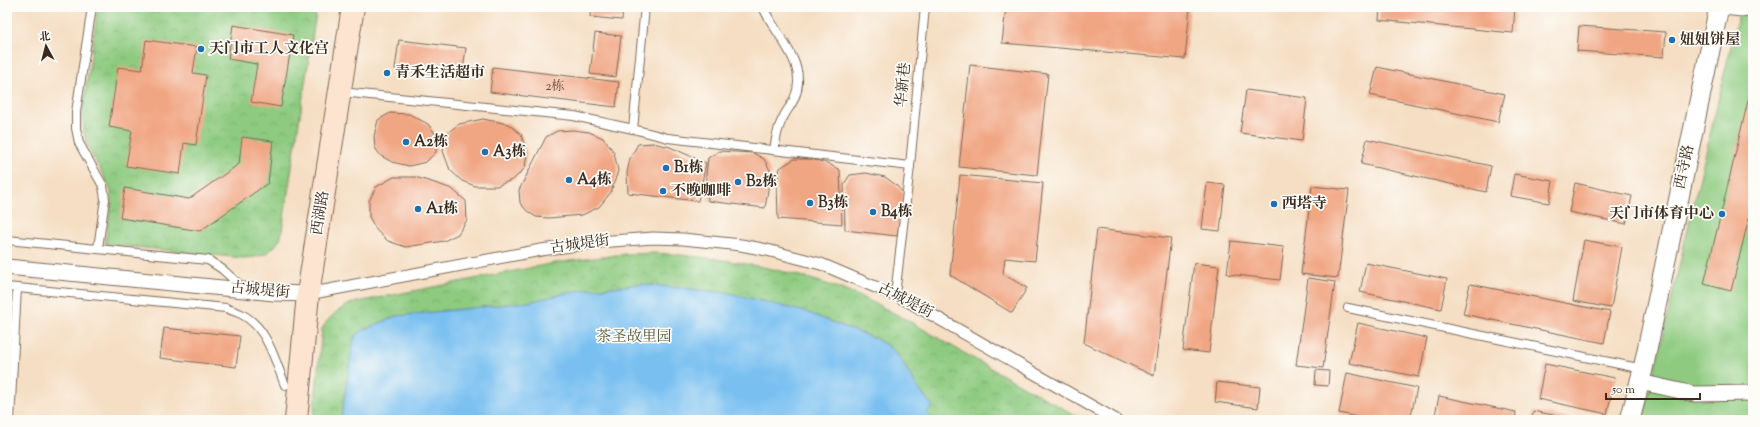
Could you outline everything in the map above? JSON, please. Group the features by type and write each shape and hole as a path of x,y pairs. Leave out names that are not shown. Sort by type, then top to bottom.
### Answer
{"main road":[{"name":"西湖路","path":"296,420 301,294 339,7"},
{"name":"西湖路","path":"282,420 285,385 340,92 353,7"}],"street":[{"name":"西寺路","path":"1630,420 1641,375 1719,7"},
{"path":"1723,7 1753,10"},
{"name":"古城堤街","path":"7,266 246,290 301,294 541,250 599,242 653,238 712,241 767,250 821,264 895,295 1116,420"},
{"path":"1641,375 1694,394 1753,393"}],"lane":[{"path":"92,7 76,112 76,128 79,143 103,186 105,199 98,248"},
{"path":"633,129 645,7"},
{"path":"763,7 795,59 799,76 798,89 794,100 782,118 777,132 774,150"},
{"name":"华新巷","path":"895,295 910,166 925,7"},
{"path":"340,92 574,116 668,138 910,166"},
{"path":"7,240 208,260 222,269 246,290"},
{"path":"7,287 226,308 243,315 258,327 268,343 285,385"},
{"path":"10,420 18,288"},
{"path":"1348,308 1641,375"}],"green space":[{"path":"98,7 317,7 281,237 274,247 265,254 242,258 105,244 111,204 111,192 86,143 82,117"},
{"name":"天门市体育中心","path":"1740,7 1753,7 1753,420 1643,420"},
{"name":"茶圣故里园","path":"656,253 708,258 759,266 810,279 859,296 902,317 1084,420 313,420 322,329 335,313 352,303 555,263 625,254"}],"water":[{"name":"茶圣故里园","path":"642,284 729,293 806,312 876,339 888,346 897,354 920,391 933,406 927,413 934,420 341,420 353,342 356,335 362,331 396,316 528,302 581,290"}],"building":[{"path":"591,7 623,7 622,20 590,17"},
{"path":"1006,7 1190,7 1185,59 1002,43"},
{"path":"1380,7 1515,7 1513,33 1379,20"},
{"path":"233,25 293,35 281,107 251,102 257,64 228,59"},
{"path":"1579,26 1666,32 1664,57 1577,51"},
{"path":"595,33 621,36 616,77 590,74"},
{"path":"146,40 197,47 193,73 206,75 196,145 184,143 180,174 126,166 132,131 109,127 118,67 142,70"},
{"path":"399,40 466,48 462,78 395,69"},
{"path":"970,65 1048,74 1037,175 959,167"},
{"path":"493,67 619,82 616,107 490,92"},
{"path":"1377,67 1505,94 1498,122 1370,95"},
{"path":"1752,84 1753,201 1731,291 1704,284"},
{"path":"1246,90 1307,98 1302,141 1240,133"},
{"name":"A2栋","path":"390,113 409,114 428,124 437,136 436,152 426,162 409,166 392,162 381,156 375,148 374,136 378,120"},
{"name":"A3栋","path":"483,119 508,124 521,134 527,153 525,168 514,179 497,186 475,186 462,181 450,170 443,151 446,134 459,124"},
{"name":"A4栋","path":"573,130 589,132 603,138 614,152 618,171 611,192 599,207 582,215 549,218 536,217 527,211 520,203 519,190 546,137 557,131"},
{"path":"242,137 273,141 268,183 200,231 120,218 125,188 189,199 239,164"},
{"path":"1367,139 1491,166 1486,192 1361,164"},
{"name":"B1栋","path":"653,143 670,147 706,163 698,201 628,193 627,173 630,158 638,144"},
{"name":"B2栋","path":"719,151 753,153 764,159 771,172 765,208 708,201 706,175 708,158"},
{"name":"B3栋","path":"794,159 811,159 827,163 840,170 842,224 778,219 777,183 780,168"},
{"name":"B4栋","path":"866,173 885,177 896,185 904,194 897,236 845,230 844,184 850,175"},
{"path":"1514,174 1553,181 1549,203 1510,196"},
{"path":"960,175 1043,183 1035,261 1005,258 1003,274 1027,288 1012,313 950,275"},
{"name":"A1栋","path":"394,177 415,177 435,183 452,189 466,201 467,220 458,234 444,241 406,247 388,241 377,231 369,217 369,201 376,187"},
{"path":"1207,183 1225,185 1220,231 1202,229"},
{"path":"1575,183 1632,196 1626,224 1569,212"},
{"path":"1312,186 1349,190 1338,278 1301,274"},
{"path":"1097,229 1171,238 1154,376 1084,343"},
{"path":"1584,240 1622,247 1611,308 1573,301"},
{"path":"1231,241 1284,247 1280,280 1227,274"},
{"path":"1194,263 1219,266 1209,353 1183,350"},
{"path":"1366,263 1447,279 1441,309 1360,292"},
{"path":"1308,278 1335,282 1323,368 1296,365"},
{"path":"1470,284 1610,312 1604,343 1463,314"},
{"path":"1358,323 1427,338 1419,377 1349,363"},
{"path":"164,328 240,336 236,367 160,358"},
{"path":"1545,364 1615,378 1607,414 1538,399"},
{"path":"1316,370 1329,371 1328,386 1315,385"},
{"path":"1347,373 1417,388 1410,420 1372,420 1339,413"},
{"path":"1217,382 1260,387 1258,408 1215,402"},
{"path":"1439,396 1516,412 1515,420 1434,420"},
{"path":"1533,411 1573,419 1573,420 1532,420"}],"place":[{"name":"妞妞饼屋","path":"1672,40"},
{"name":"天门市工人文化宫","path":"201,49"},
{"name":"青禾生活超市","path":"387,73"},
{"name":"A2栋","path":"406,142"},
{"name":"A3栋","path":"485,152"},
{"name":"B1栋","path":"666,168"},
{"name":"A4栋","path":"569,180"},
{"name":"B2栋","path":"738,182"},
{"name":"不晚咖啡","path":"663,191"},
{"name":"B3栋","path":"810,203"},
{"name":"西塔寺","path":"1274,204"},
{"name":"A1栋","path":"418,209"},
{"name":"B4栋","path":"873,212"},
{"name":"天门市体育中心","path":"1722,214"}]}
